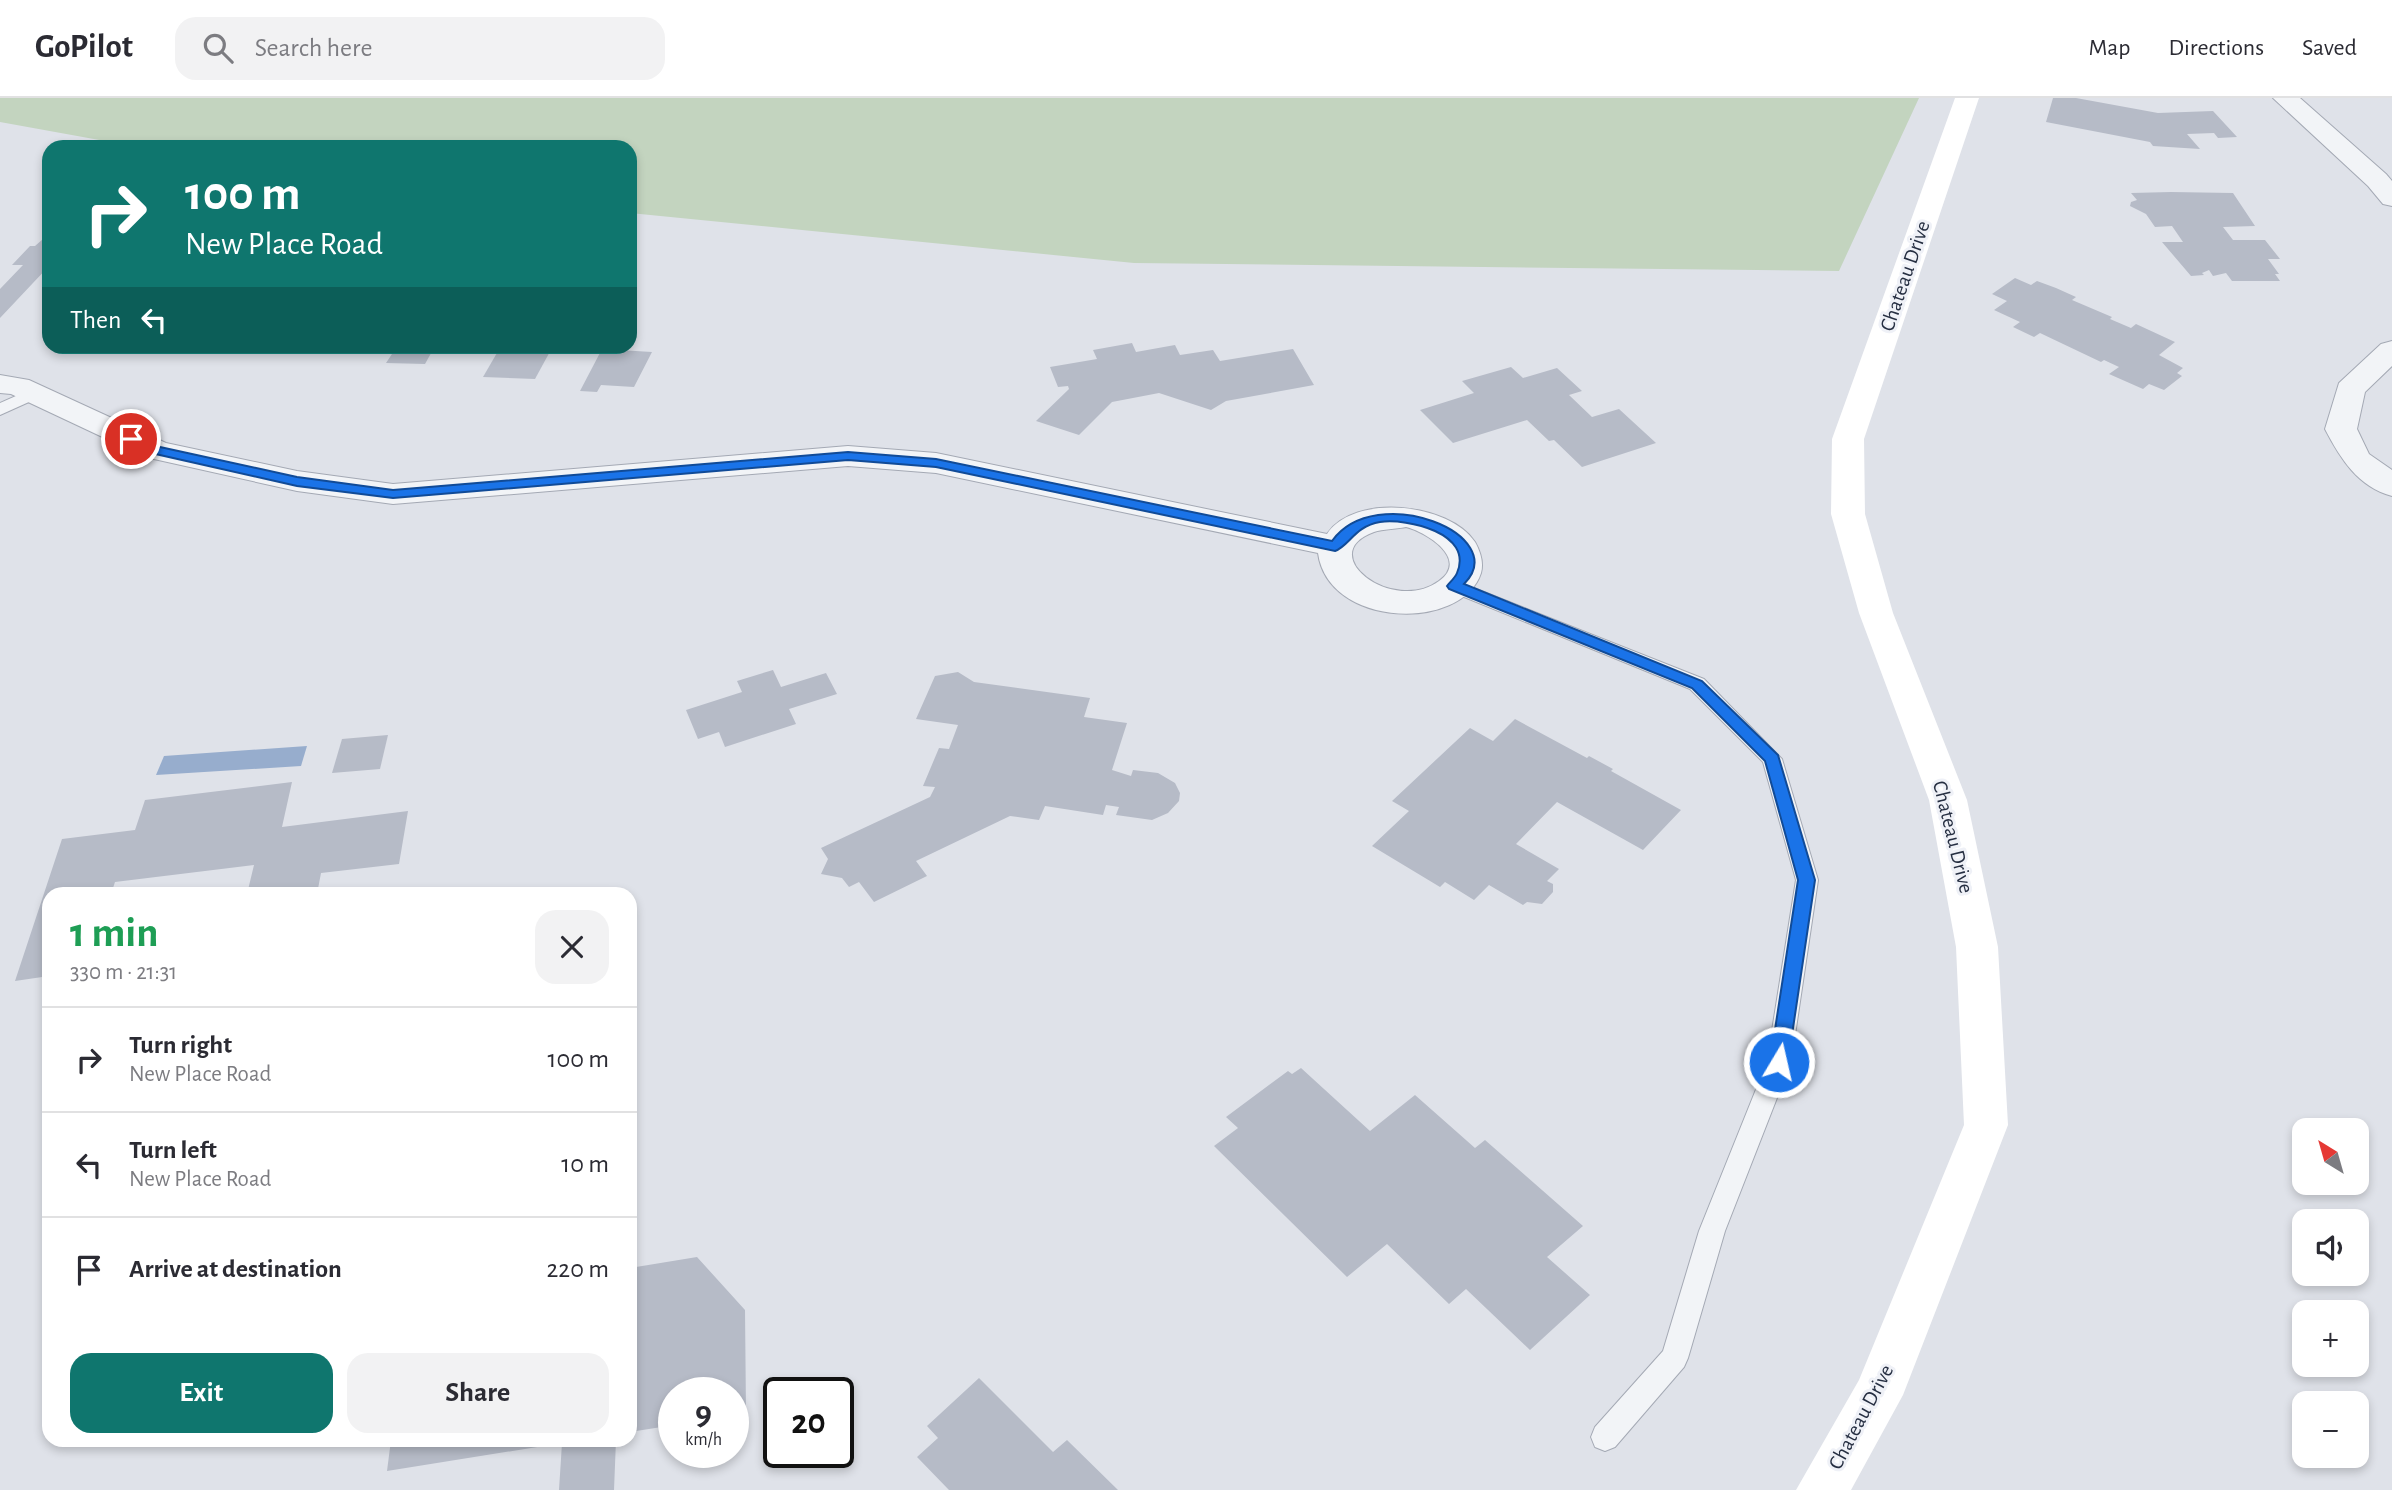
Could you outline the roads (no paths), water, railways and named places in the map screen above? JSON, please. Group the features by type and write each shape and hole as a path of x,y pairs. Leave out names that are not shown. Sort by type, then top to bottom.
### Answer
{"street":[{"name":"Chateau Drive","path":"1822,1490 1878,1395 1986,1125 1977,947 1948,800 1875,613 1848,514 1848,439 1967,98"},
{"path":"2285,98 2377,180 2392,198"},
{"path":"2392,350 2350,389 2342,429 2356,459 2392,486"},
{"path":"0,384 18,386 156,450 297,481 393,494 848,456 936,463 1335,546"},
{"path":"1406,517 1428,522 1447,532 1463,547 1467,562 1464,577 1439,596 1418,602 1394,603 1371,597 1353,588 1339,575 1333,561 1335,546 1344,534 1359,524 1379,518 1406,517"}],"lane":[{"path":"0,410 34,393"},
{"path":"1454,586 1697,684 1772,759 1807,880 1779,1062 1712,1231 1674,1358 1605,1437"}],"water":[{"path":"307,746 301,766 156,775 164,756"}]}
